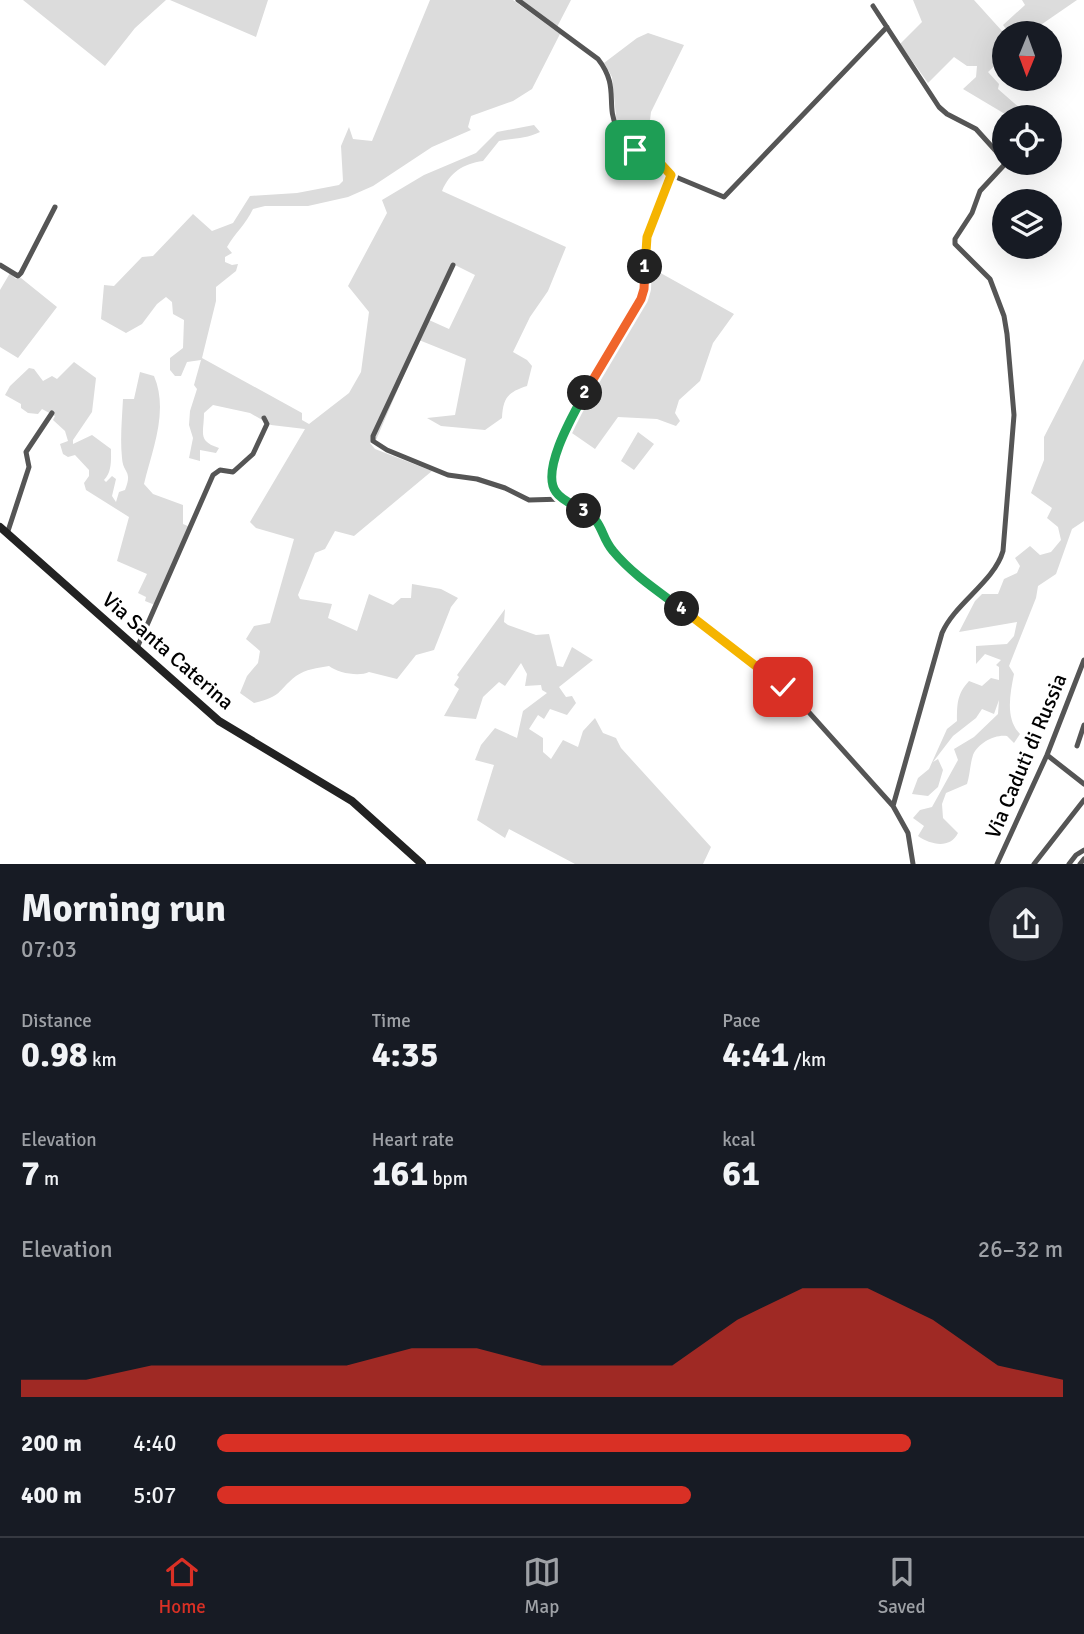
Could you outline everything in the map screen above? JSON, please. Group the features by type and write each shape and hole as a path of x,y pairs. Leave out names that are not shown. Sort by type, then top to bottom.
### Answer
{"street":[{"path":"518,0 598,59 607,70 613,91 613,117 616,127 635,150 660,163 671,175 724,197 887,27"},
{"path":"873,6 939,107 976,129 992,147"},
{"path":"671,175 647,237 641,299 564,432 552,483 557,494 597,520 611,550 632,570 797,699 893,806 908,833 913,864"},
{"path":"893,806 942,633 951,617 997,564 1003,551 1014,415 1007,334 1004,316 990,279 955,244 972,213 980,191 993,175"},
{"path":"0,265 18,276 55,207"},
{"path":"453,265 373,440 387,450 448,475 477,479 505,488 529,500 564,499"},
{"path":"4,531 29,467 26,452 52,413"},
{"path":"137,648 213,475 220,470 233,472 253,454 267,424 264,418"},
{"name":"Via Santa Caterina","path":"4,531 219,721 352,801 422,864"},
{"name":"Via Caduti di Russia","path":"997,864 1047,755 1084,660"},
{"path":"1077,746 1084,725"},
{"path":"1047,755 1084,784"},
{"path":"1034,864 1084,800"},
{"path":"1069,864 1084,850"},
{"path":"1080,864 1084,859"}],"shaded area":[{"path":"23,0 166,0 135,28 105,66"},
{"path":"170,0 268,0 256,37"},
{"path":"430,0 513,0 560,34 532,89 513,101 471,116 468,127 471,130 432,147 373,186 348,197 308,206 265,206 253,209 227,247 232,253 225,257 225,262 238,264 236,271 216,287 216,301 202,358 302,413 302,420 309,424 349,393 361,372 369,312 348,286 387,213 382,200 424,175 476,153 497,132 534,125 540,132 499,141 483,161 469,164 453,174 442,191 566,247 548,291 530,317 513,352 532,366 527,386 508,397 502,418 485,430 441,426 427,418 455,415 466,359 419,340 376,440 370,443 375,449 432,471 354,536 335,531 325,549 315,553 298,595 300,599 332,604 328,618 357,631 369,594 393,605 401,598 411,598 412,584 441,589 458,598 451,607 434,650 416,655 397,679 369,672 349,674 329,666 320,667 300,674 275,696 254,703 240,693 247,676 258,663 260,651 246,639 254,626 270,623 294,539 256,528 250,522 305,429 271,425 250,413 213,405 204,413 203,435 207,442 219,448 216,453 200,450 200,461 189,458 193,438 189,425 190,411 197,389 194,385 201,360 187,362 181,376 175,376 170,370 170,358 183,348 184,320 173,314 172,302 166,297 142,324 126,333 101,319 104,285 114,286 142,257 153,256 193,214 212,231 233,223 250,196 297,193 339,185 343,181 341,146 349,127 353,139 372,141","holes":["455,265 475,275 449,329 429,320"]},
{"path":"519,0 571,0 557,27"},
{"path":"913,0 974,0 993,21 992,68 988,72 992,76 992,91 1000,91 1016,105 992,106 963,89 976,77 977,66 967,66 954,57 928,83 900,44 922,22"},
{"path":"1022,0 1077,0 1046,21 1007,21 1025,5"},
{"path":"648,33 684,45 651,112 649,129 640,152 623,136 617,126 612,77 604,63"},
{"path":"648,266 734,314 713,343 700,381 679,400 675,413 680,421 676,426 657,419 618,417 595,449 569,431 578,408 646,294"},
{"path":"10,273 16,279 21,278 57,307 18,358 0,347 0,290"},
{"path":"1084,359 1084,521 1072,529 1056,574 1038,586 1036,598 1009,666 1014,674 1010,714 1020,734 1014,743 1007,736 1002,736 992,738 979,747 973,755 967,784 946,793 942,804 943,818 958,833 955,838 945,843 929,842 918,836 924,826 913,818 920,810 932,807 958,760 954,749 974,737 998,714 999,700 994,714 982,709 976,718 953,736 933,762 938,759 943,770 938,787 928,796 912,794 918,778 929,769 947,729 957,721 958,700 969,681 982,686 991,678 999,680 999,667 996,665 1001,660 985,654 976,664 976,646 1007,644 1014,636 1017,622 959,632 975,601 982,594 998,594 1004,579 1017,573 1020,566 1015,558 1030,546 1040,555 1051,552 1061,540 1058,527 1047,518 1052,508 1031,493 1044,460 1044,437"},
{"path":"74,362 96,378 92,412 73,444 92,435 111,449 110,470 104,480 106,482 112,476 116,479 112,496 116,502 119,492 125,490 128,479 121,451 123,399 134,399 140,372 154,376 160,417 144,484 153,494 183,505 183,524 190,527 155,605 145,601 146,597 138,593 147,574 117,561 129,517 86,490 84,483 89,476 89,470 75,455 68,457 63,454 60,444 68,441 65,431 53,420 55,416 42,409 38,414 28,413 21,408 21,404 5,395 10,386 29,368 34,369 43,381 52,376 57,379"},
{"path":"638,432 654,444 634,470 621,461"},
{"path":"505,609 504,622 508,625 536,635 549,634 557,666 563,667 572,647 593,660 559,687 566,697 572,696 576,703 567,715 550,709 544,719 538,715 529,729 543,738 543,752 551,759 563,740 578,747 583,731 595,718 603,733 616,738 621,748 711,847 703,864 575,864 509,829 505,838 477,820 494,765 475,760 481,745 495,728 517,738 523,711 547,693 542,690 541,685 525,686 527,674 521,663 505,686 499,682 483,697 476,719 444,716 459,689 454,685 459,677 457,675"}],"route":[{"path":"635,150 660,163 671,175 647,237 644,289 641,299 564,431 552,483 557,494 597,520 611,550 632,570 783,687"}]}
